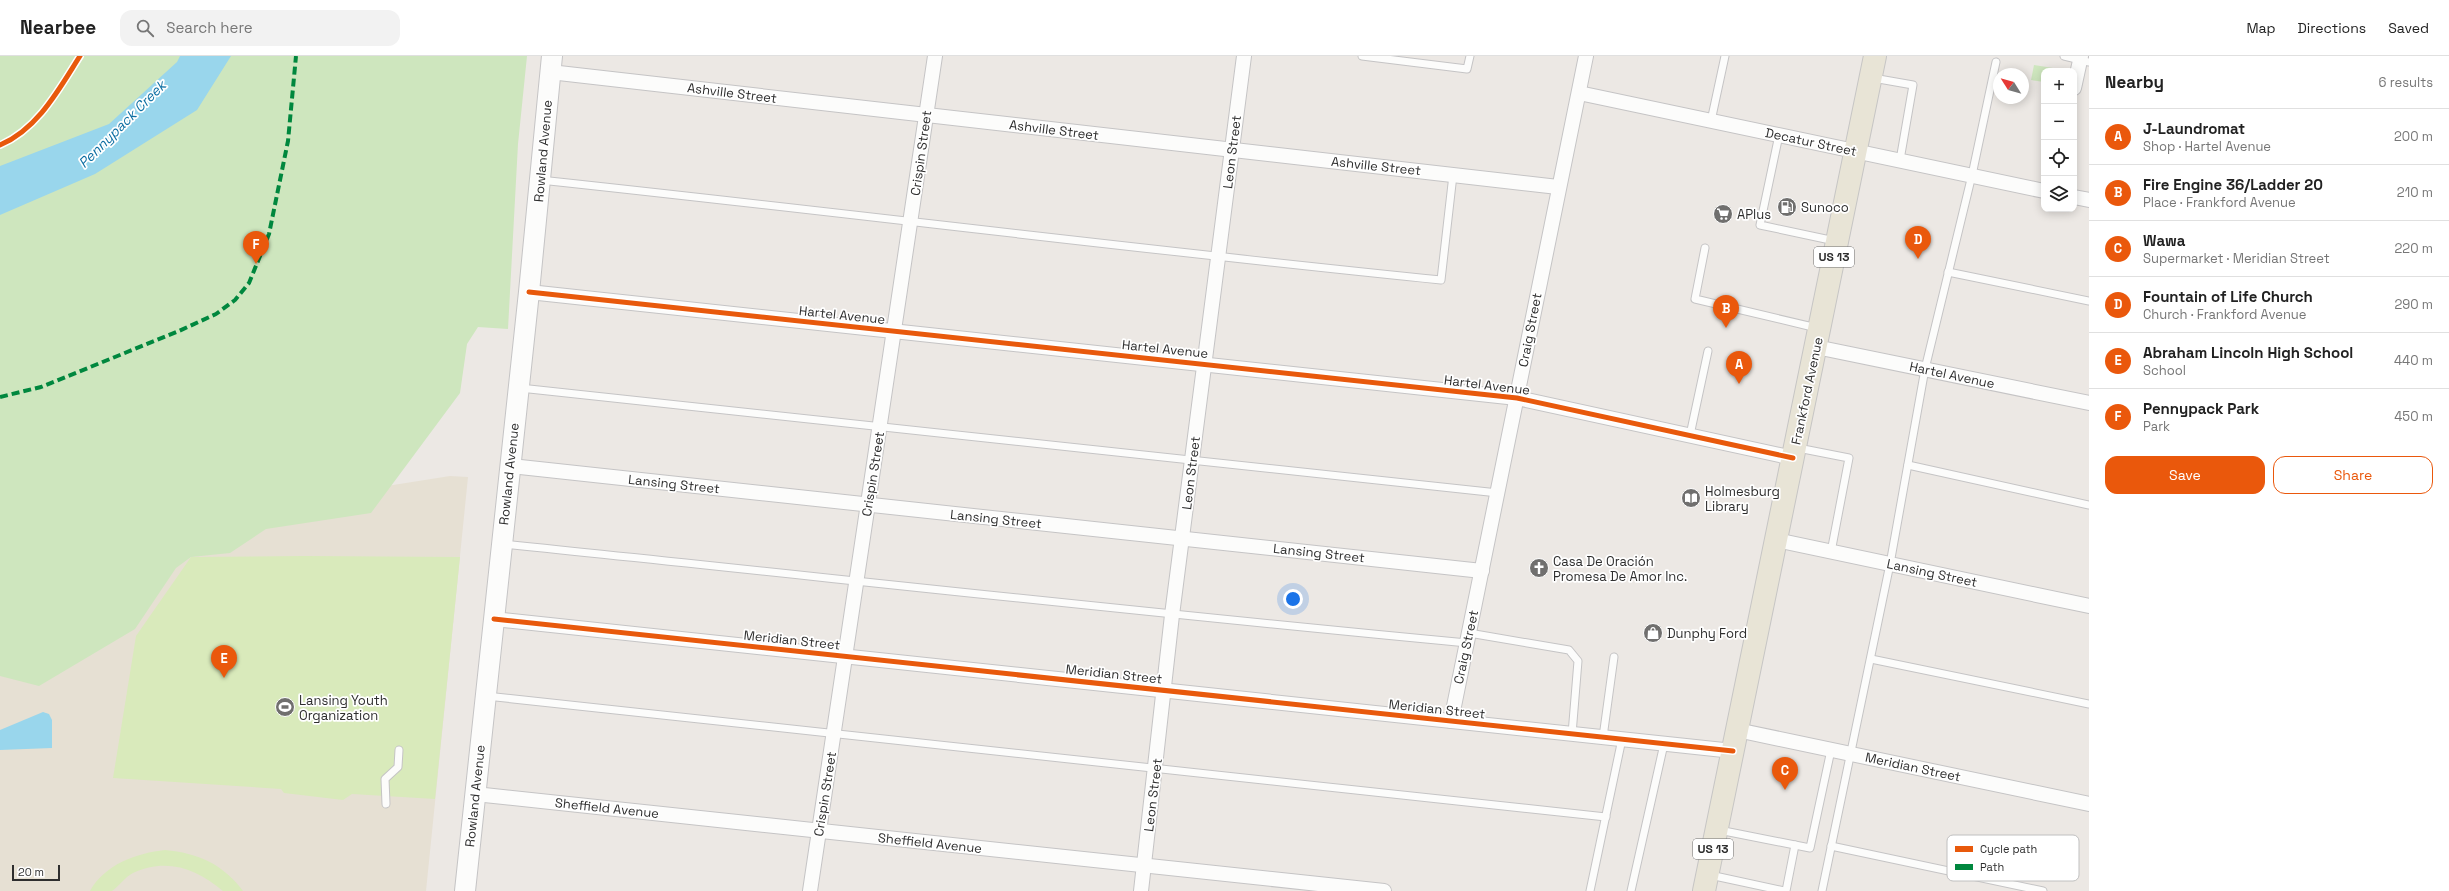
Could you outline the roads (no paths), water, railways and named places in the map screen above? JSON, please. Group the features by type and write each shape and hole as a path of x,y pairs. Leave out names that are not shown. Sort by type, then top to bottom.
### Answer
{"main road":[{"name":"Frankford Avenue","path":"1706,883 1875,56"}],"street":[{"name":"Crispin Street","path":"810,891 935,56"},
{"name":"Leon Street","path":"1141,891 1157,767 1172,616 1184,538 1244,56"},
{"name":"Craig Street","path":"1451,721 1498,493 1558,187 1586,56"},
{"path":"2077,78 2083,59"},
{"name":"Ashville Street","path":"551,64 926,115 1558,187"},
{"name":"Rowland Avenue","path":"465,891 501,544 511,466 551,64"},
{"name":"Decatur Street","path":"1579,94 2041,190"},
{"path":"2077,198 2089,200"},
{"name":"Hartel Avenue","path":"529,292 1517,398 1690,435 1794,453"},
{"name":"Hartel Avenue","path":"1818,338 1925,369 2089,404"},
{"name":"Lansing Street","path":"511,466 1482,571"},
{"name":"Lansing Street","path":"1776,540 2089,606"},
{"name":"Meridian Street","path":"494,619 1622,740 1664,744 1735,741 1830,750 2089,804"},
{"name":"Sheffield Avenue","path":"475,794 1384,891"}],"lane":[{"path":"1362,56 1467,69 1470,56"},
{"path":"1711,121 1725,56"},
{"path":"2064,56 2083,59"},
{"path":"1822,891 1890,564 1925,369 1972,176 1996,62"},
{"path":"1871,78 1914,85 1900,160"},
{"path":"1779,135 1760,225 1838,241"},
{"path":"540,180 911,220 1218,257 1441,280 1453,174"},
{"path":"1705,248 1694,299 1818,338"},
{"path":"1948,272 2089,301"},
{"path":"1690,435 1708,351"},
{"path":"519,388 1498,493"},
{"path":"1794,453 1849,458 1831,552"},
{"path":"1908,465 2089,506"},
{"path":"501,544 856,580 1172,616 1468,638 1569,650 1578,661 1572,734"},
{"path":"1603,737 1614,657"},
{"path":"1871,659 2089,704"},
{"path":"485,696 834,732 1606,816"},
{"path":"1590,891 1622,740"},
{"path":"1631,891 1664,744"},
{"path":"386,804 385,779 398,767 399,750"},
{"path":"1717,829 1810,848 1830,750"},
{"path":"1706,883 1785,891 1795,845"},
{"path":"1831,846 1947,871"},
{"path":"1996,881 2043,891"}],"water":[{"name":"Pennypack Creek","path":"180,56 231,56 197,110 95,174 0,215 0,166 109,124 177,62"},
{"path":"43,712 49,714 52,720 52,748 0,750 0,730"}],"place":[{"name":"Sunoco","path":"1787,207"},
{"name":"APlus","path":"1723,214"},
{"name":"Fountain of Life Church","path":"1918,259"},
{"name":"Pennypack Park","path":"256,264"},
{"name":"Fire Engine 36/Ladder 20","path":"1726,328"},
{"name":"J-Laundromat","path":"1739,384"},
{"name":"Holmesburg Library","path":"1691,498"},
{"name":"Casa De Oración Promesa De Amor Inc.","path":"1539,568"},
{"name":"Dunphy Ford","path":"1653,633"},
{"name":"Abraham Lincoln High School","path":"224,678"},
{"name":"Lansing Youth Organization","path":"285,707"},
{"name":"Wawa","path":"1785,790"}]}
